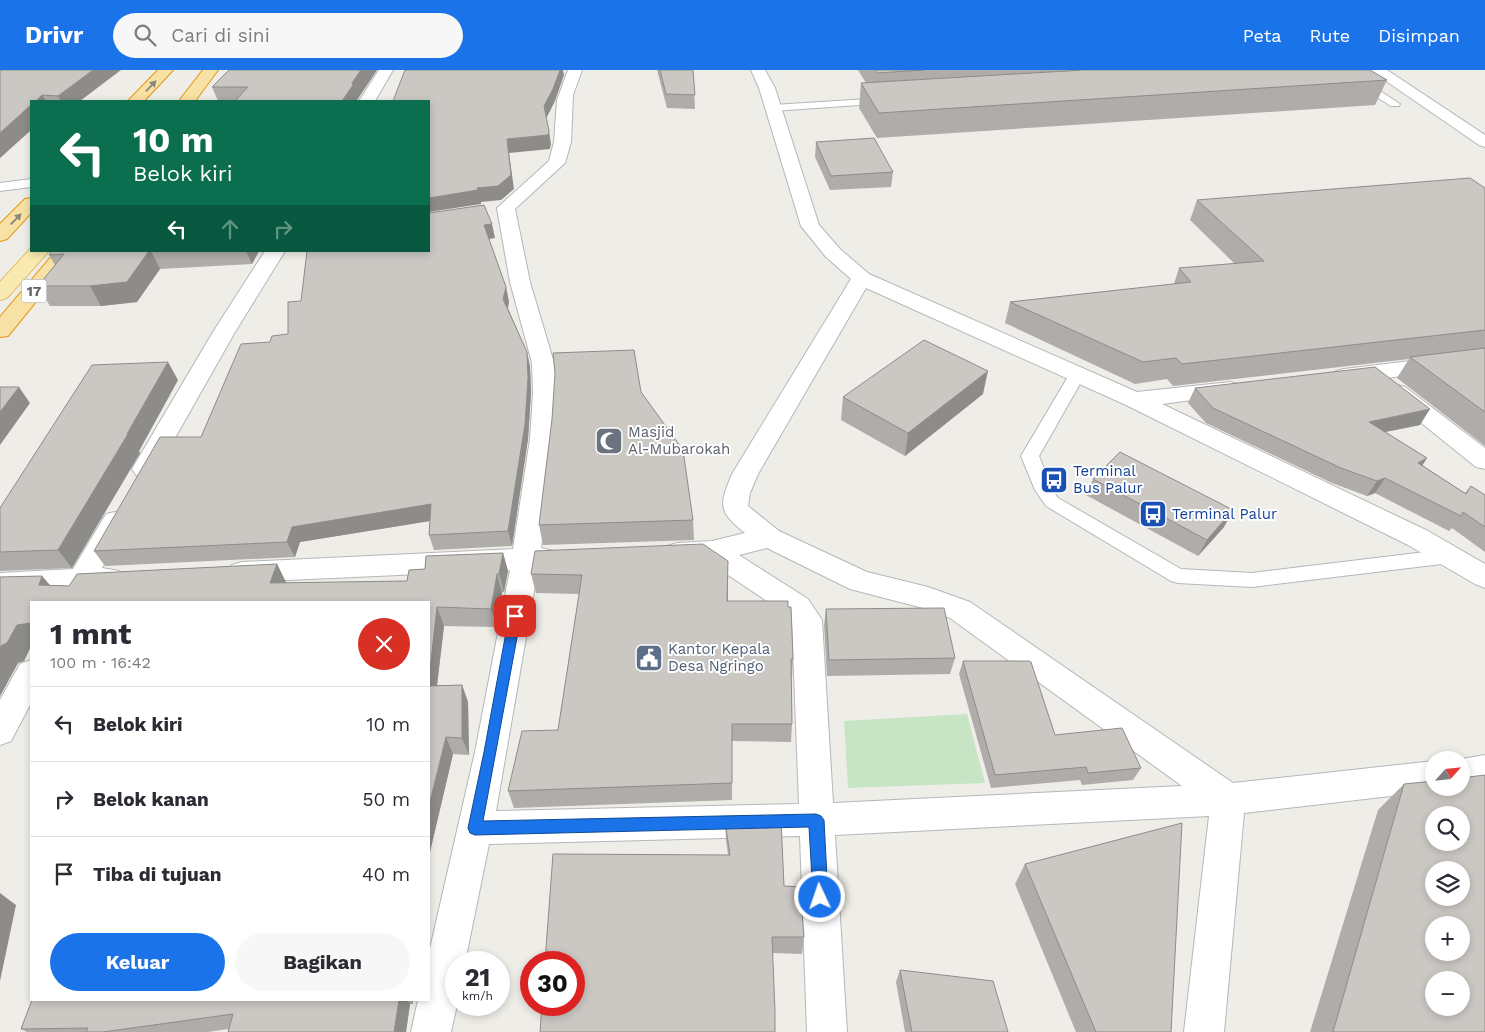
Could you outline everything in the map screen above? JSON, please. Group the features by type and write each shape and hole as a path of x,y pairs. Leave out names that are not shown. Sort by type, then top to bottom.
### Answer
{"highway":[{"path":"137,100 166,70"},
{"path":"188,100 211,70"},
{"path":"0,236 30,204"},
{"name":"17","path":"0,331 66,252"}],"main road":[{"path":"0,268 30,234"},
{"path":"0,294 38,252"}],"street":[{"path":"368,100 386,70"},
{"path":"432,1032 491,752 526,558 542,439 545,393 543,364 520,282 496,210 556,163 561,154 564,102 575,70"},
{"path":"758,70 767,88 810,226 833,253 862,278 1134,400 1418,538 1485,577"},
{"path":"1377,70 1485,142"},
{"path":"75,591 224,332 274,252"},
{"path":"862,278 745,474 737,493 735,508 769,538 860,581 928,598 960,610 1228,799"},
{"path":"1323,378 1485,359"},
{"path":"1372,372 1485,461"},
{"path":"1134,400 1253,386"},
{"path":"653,554 712,552 769,538"},
{"path":"712,552 798,607 807,620 827,1032"},
{"path":"220,573 565,557"},
{"path":"0,584 75,591 131,577"},
{"path":"0,731 30,675"},
{"path":"1470,772 1485,770"},
{"path":"475,828 816,820 1228,799 1425,777"},
{"path":"1204,1032 1228,799"}],"lane":[{"path":"1345,76 1365,84 1395,104"},
{"path":"773,108 890,101"},
{"path":"0,187 30,183"},
{"path":"1077,375 1030,456 1044,490 1052,502 1178,576 1252,580 1450,556"}],"green space":[{"path":"967,714 985,783 848,788 844,721"}],"building":[{"path":"0,70 93,70 58,96 42,95 37,100 30,100 30,106 0,133"},
{"path":"229,70 361,70 343,100 236,100 248,87 212,87"},
{"path":"405,70 560,70 544,106 549,131 548,135 507,139 511,175 498,186 477,188 478,190 430,198 430,100 393,100"},
{"path":"660,70 693,70 695,95 666,94"},
{"path":"875,70 924,70 877,73"},
{"path":"1084,70 1370,70 1387,80 879,113 861,83"},
{"path":"874,138 893,172 831,176 816,142"},
{"path":"1470,178 1485,188 1485,330 1182,364 1176,358 1143,362 1010,302 1191,282 1179,268 1264,261 1197,200"},
{"path":"484,205 492,224 484,225 506,287 503,299 527,352 528,378 525,424 508,531 429,535 431,504 292,527 287,542 94,551 160,437 201,437 241,344 270,342 272,336 288,334 288,302 301,301 307,252 430,252 430,213"},
{"path":"51,252 148,252 127,282 90,286 38,286 64,254 49,255"},
{"path":"924,340 988,371 908,433 843,397"},
{"path":"1485,348 1485,412 1410,357"},
{"path":"634,350 641,392 683,450 693,520 539,525 552,419 555,373 553,353"},
{"path":"168,362 128,434 58,550 0,552 0,508 92,365"},
{"path":"1375,367 1430,409 1369,422 1427,458 1418,463 1466,494 1471,486 1485,495 1485,527 1463,512 1461,516 1385,478 1377,481 1341,468 1213,408 1195,388"},
{"path":"0,387 19,387 0,412"},
{"path":"1120,452 1233,510 1207,540 1093,479"},
{"path":"703,544 728,561 727,601 788,601 788,607 791,607 793,659 791,659 792,724 732,724 732,783 508,791 522,731 558,730 582,575 531,574 535,551"},
{"path":"503,553 491,609 437,607 430,670 430,601 30,601 30,623 17,625 7,643 0,648 0,577 42,576 39,585 69,586 77,574 277,564 270,583 407,581 409,570 425,569 426,556"},
{"path":"944,608 955,658 829,660 826,609"},
{"path":"963,661 1031,662 1055,735 1122,728 1141,768 1088,773 1086,767 995,775"},
{"path":"462,685 462,738 446,737 430,802 430,686"},
{"path":"1485,775 1485,1032 1333,1032 1404,784 1425,782 1425,796 1470,796 1470,777"},
{"path":"781,820 784,886 800,887 804,937 772,937 775,1032 540,1032 541,1016 585,1016 585,951 546,951 553,854 730,855 725,821"},
{"path":"1182,823 1171,1032 1096,1032 1025,864"},
{"path":"900,970 993,981 1008,1032 912,1032"},
{"path":"32,1001 399,1001 394,1032 228,1032 233,1014 103,1032 86,1032 88,1028 21,1029"}],"place":[{"name":"Masjid Al-Mubarokah","path":"609,441"},
{"name":"Terminal Bus Palur","path":"1054,480"},
{"name":"Terminal Palur","path":"1153,514"},
{"name":"Kantor Kepala Desa Ngringo","path":"649,658"}],"route":[{"path":"515,616 491,752 475,828 816,820 820,897"}]}
